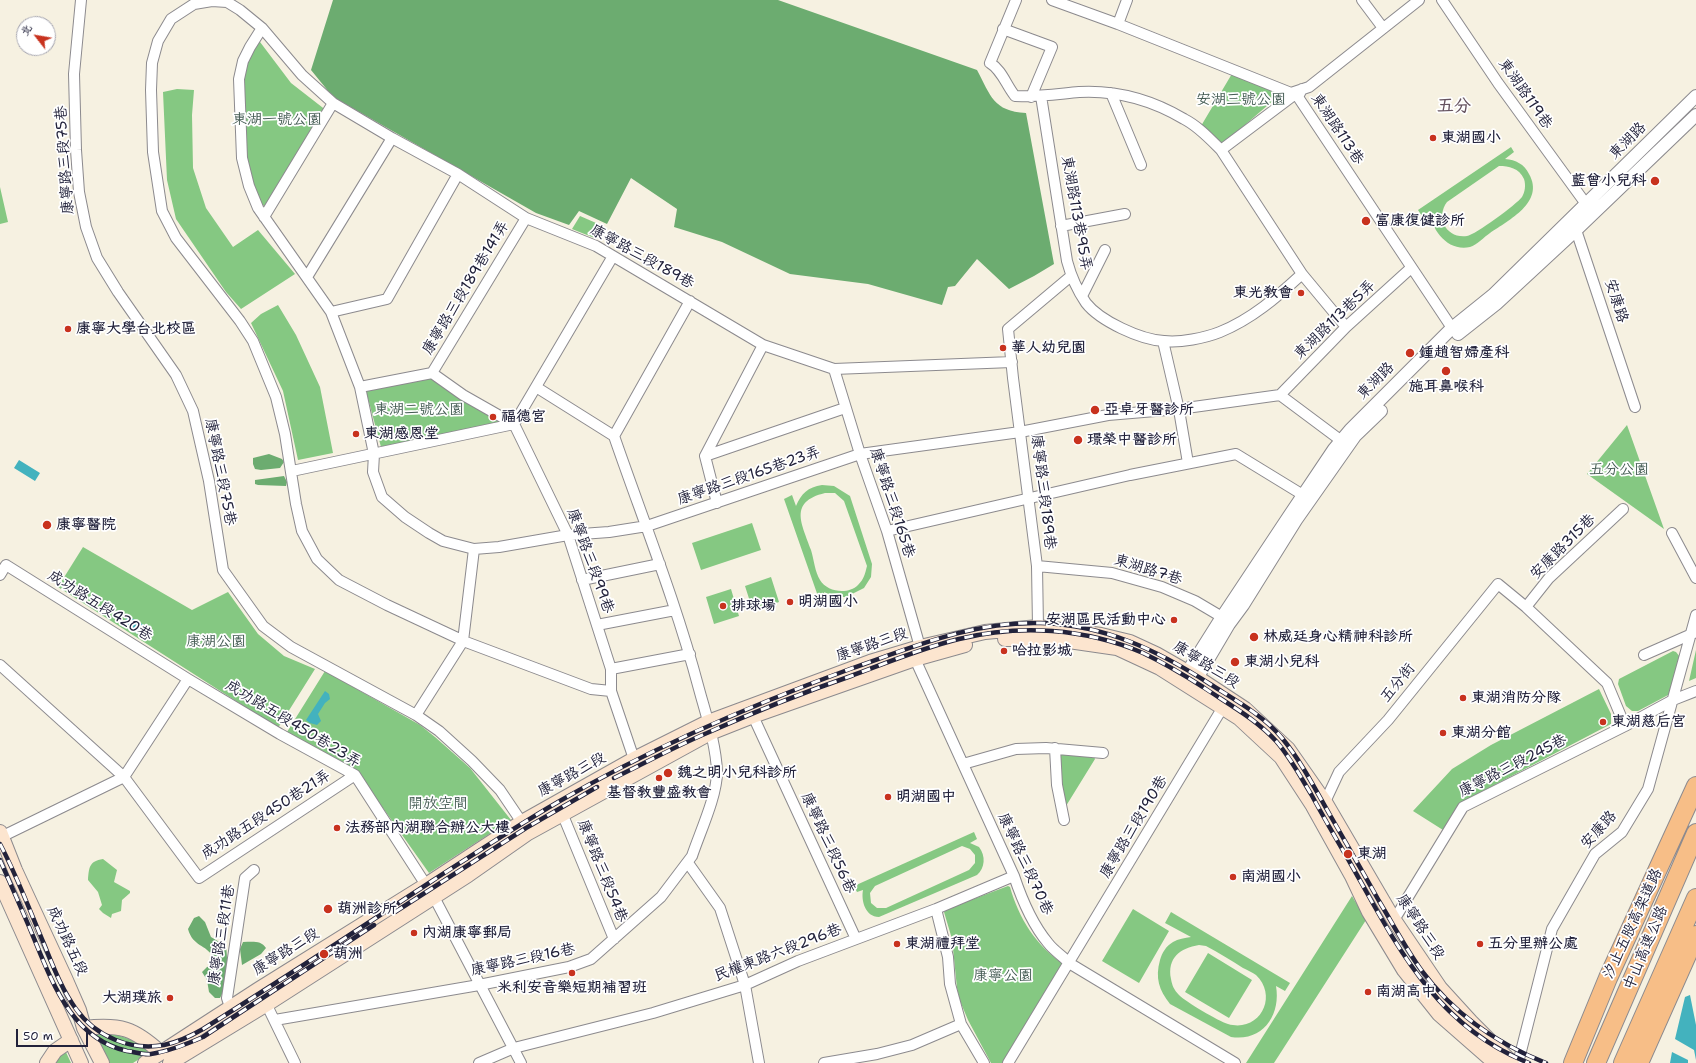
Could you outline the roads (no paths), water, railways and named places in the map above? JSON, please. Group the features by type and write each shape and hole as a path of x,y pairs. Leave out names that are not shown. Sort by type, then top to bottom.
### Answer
{"highway":[{"name":"汐止五股高架道路","path":"1573,1063 1608,978 1696,786"},
{"name":"中山高速公路","path":"1596,1063 1696,833"},
{"name":"中山高速公路","path":"1623,1063 1696,898"},
{"path":"1639,1063 1696,935"}],"main road":[{"name":"康寧路三段","path":"145,1063 165,1058 267,1004 468,875 525,827 562,813 709,728 753,716 918,653 985,632 1038,627 1101,635 1130,642 1156,654 1239,718 1281,756 1313,806 1352,876 1369,912 1404,970 1439,1014 1491,1060"},
{"name":"康寧路三段","path":"165,1058 230,1007 426,885 525,827 634,759 870,662 991,640 1023,638 1055,639 1116,648 1189,680 1245,709 1288,749 1325,802 1394,920 1440,988 1470,1022 1512,1063"},
{"name":"成功路五段","path":"1,834 15,870 79,1010 84,1028 102,1063"},
{"path":"0,882 81,1063"},
{"path":"84,1028 108,1025 128,1029 146,1039 165,1058"},
{"path":"47,1063 55,1051 71,1040"}],"street":[{"name":"康寧路三段75巷","path":"81,0 74,74 76,150 79,192 86,227 98,258 118,292 176,375 193,411 209,481 223,570 263,626 280,639 304,654 416,715 439,731 472,761 500,790 525,827"},
{"path":"1016,0 1003,28 990,63 997,67 1015,96 1036,96 1080,92 1111,93 1140,99 1184,119 1221,150 1302,274 1346,327"},
{"name":"東湖路113巷","path":"1052,0 1118,24 1291,93 1302,89"},
{"path":"1118,24 1127,0"},
{"path":"1362,0 1383,28"},
{"path":"1221,150 1302,89 1309,86 1418,0"},
{"name":"東湖路119巷","path":"1442,0 1498,83 1586,204"},
{"name":"康寧路三段189巷","path":"611,692 591,689 463,641 387,605 339,580 317,559 302,531 296,504 285,434 276,397 253,341 240,321 176,238 166,222 162,211 153,152 151,90 152,63 158,41 171,19 194,4 212,1 227,2 262,28 302,75 333,103 392,138 458,174 526,218 596,246 764,344 834,369 1012,362"},
{"name":"康寧路三段165巷23弄","path":"262,28 243,61 239,79 242,158 258,208 331,312 360,387 374,454 373,472 382,497 405,517 443,541 474,549 499,547 568,535 610,532 648,526 860,454 1020,432 1108,415 1179,409 1281,396"},
{"path":"1003,28 1052,47 1036,96"},
{"name":"東湖路113巷","path":"1302,89 1298,97 1452,328"},
{"path":"1111,93 1141,165"},
{"name":"東湖路113巷95弄","path":"1036,96 1071,276 1086,303 1102,317 1119,328 1137,335 1163,342 1197,339 1220,332 1247,318 1269,304 1302,274"},
{"name":"東湖路","path":"1189,680 1243,605 1345,444 1350,430 1452,328 1492,294 1696,96"},
{"path":"264,217 333,103"},
{"name":"東湖路","path":"1189,680 1222,617 1303,495 1345,444 1355,436 1457,335 1496,304 1696,115"},
{"path":"307,277 392,138"},
{"path":"331,312 387,299 458,174"},
{"path":"1576,230 1586,204"},
{"path":"1061,226 1125,214"},
{"name":"康寧路三段189巷141弄","path":"360,387 432,373 526,218"},
{"name":"安康路","path":"1576,230 1635,407"},
{"path":"1082,296 1105,250"},
{"path":"292,471 514,424 613,256"},
{"name":"東湖路113巷5弄","path":"1281,396 1346,327 1412,268"},
{"name":"康寧路三段189巷","path":"1038,627 1037,566 1008,329 1071,276"},
{"path":"536,387 614,436 690,302"},
{"path":"1163,342 1179,409 1188,463"},
{"path":"717,503 705,456 764,344"},
{"name":"康寧路三段165巷","path":"834,369 860,454 887,531 918,653"},
{"path":"432,373 463,395 514,424"},
{"path":"1281,396 1345,444"},
{"path":"705,456 845,408"},
{"name":"康寧路三段99巷","path":"514,424 568,535 611,669 611,692 634,759"},
{"name":"康寧路三段16巷","path":"275,1020 479,985 569,967 591,959 661,897 688,863 692,856 714,793 717,773 715,752 690,654 676,610 648,526 614,436"},
{"path":"887,531 954,514 1028,499 1130,475 1236,454 1303,495"},
{"name":"安康路315巷","path":"1526,607 1549,578 1623,509"},
{"path":"1672,533 1696,578"},
{"path":"416,715 463,641 474,549"},
{"path":"582,580 660,564"},
{"name":"成功路五段420巷","path":"0,575 6,565 188,679"},
{"name":"東湖路7巷","path":"1037,566 1112,573 1162,587 1195,601 1222,617"},
{"name":"五分街","path":"1325,802 1339,772 1388,720 1498,584 1526,607"},
{"path":"1526,607 1607,683 1625,726"},
{"path":"597,625 676,610"},
{"name":"安康路","path":"1518,1063 1552,929 1595,854 1622,832 1648,789 1694,633 1696,615"},
{"path":"1644,655 1694,633"},
{"name":"康寧路三段70巷","path":"918,653 963,764 1014,876 1021,897 1031,918 1049,944 1070,963 1235,1063"},
{"path":"611,669 690,654"},
{"path":"0,665 124,777"},
{"path":"1,834 124,777 188,679"},
{"name":"成功路五段450巷23弄","path":"188,679 280,734 355,775 426,885"},
{"name":"康寧路三段245巷","path":"1394,920 1463,807 1625,726 1673,700 1696,691"},
{"name":"康寧路三段190巷","path":"1008,1063 1070,963 1223,707"},
{"name":"康寧路三段56巷","path":"753,716 856,939"},
{"path":"1055,748 1056,785 1064,820"},
{"path":"963,764 1016,749 1055,748 1103,753"},
{"name":"成功路五段450巷21弄","path":"124,777 199,878 355,775"},
{"name":"康寧路三段54巷","path":"562,813 614,939"},
{"path":"688,863 720,908 746,985 759,1063"},
{"name":"康寧路三段11巷","path":"230,1007 227,998 245,878 254,870"},
{"name":"民權東路六段296巷","path":"479,1063 514,1048 653,1013 746,985 798,961 936,909 1014,876"},
{"path":"434,897 521,1063"},
{"path":"936,909 948,957 950,984 962,1024 984,1063"},
{"path":"259,989 295,1063"},
{"path":"824,1063 854,1060 912,1045 962,1024"}],"water":[{"path":"19,460 40,473 35,481 14,468"},
{"path":"128,616 144,625 138,634 122,625"},
{"path":"325,691 329,694 330,699 325,703 318,714 321,721 317,725 310,723 306,720"},
{"path":"1690,995 1696,1025 1696,1060 1694,1050 1675,1039 1685,997"},
{"path":"1672,1052 1688,1060 1688,1063 1670,1063"}],"railway":[{"path":"0,844 18,881 58,978 66,994 84,1019 104,1034 127,1044 139,1046 164,1045 194,1034 203,1029 542,811 593,782 701,729 812,683 897,652 944,637 991,626 1041,623 1064,625 1109,634 1150,650 1170,660 1239,702 1266,722 1282,738 1302,766 1405,945 1422,971 1435,987 1463,1014 1494,1037 1511,1047 1546,1063"},
{"path":"614,778 684,743 760,710 904,656 959,639 1005,631 1029,630 1075,634 1098,638 1121,645 1143,653 1174,669 1251,719 1276,741 1299,774 1383,921 1420,978 1442,1004 1467,1027 1496,1047 1529,1063"},
{"path":"395,912 526,828 597,787"},
{"path":"0,860 48,972 66,1006 78,1021 92,1034 108,1044 127,1051 151,1054 185,1045 203,1037 374,925"}],"place":[{"name":"東湖國小","path":"1433,138"},
{"name":"藍曾小兒科","path":"1655,181"},
{"name":"富康復健診所","path":"1366,221"},
{"name":"東光教會","path":"1301,293"},
{"name":"康寧大學台北校區","path":"68,329"},
{"name":"華人幼兒園","path":"1003,348"},
{"name":"鍾趙智婦產科","path":"1410,353"},
{"name":"施耳鼻喉科","path":"1446,371"},
{"name":"亞卓牙醫診所","path":"1095,410"},
{"name":"福德宮","path":"493,417"},
{"name":"東湖感恩堂","path":"356,434"},
{"name":"璟榮中醫診所","path":"1078,440"},
{"name":"康寧醫院","path":"47,525"},
{"name":"明湖國小","path":"790,602"},
{"name":"排球場","path":"723,606"},
{"name":"安湖區民活動中心","path":"1174,620"},
{"name":"林威廷身心精神科診所","path":"1254,637"},
{"name":"哈拉影城","path":"1004,651"},
{"name":"東湖小兒科","path":"1235,662"},
{"name":"東湖消防分隊","path":"1463,698"},
{"name":"東湖慈后宮","path":"1603,722"},
{"name":"東湖分館","path":"1443,733"},
{"name":"魏之明小兒科診所","path":"668,773"},
{"name":"基督教豐盛教會","path":"659,778"},
{"name":"明湖國中","path":"888,797"},
{"name":"法務部內湖聯合辦公大樓","path":"337,828"},
{"name":"東湖","path":"1348,854"},
{"name":"南湖國小","path":"1233,877"},
{"name":"葫洲診所","path":"328,909"},
{"name":"內湖康寧郵局","path":"414,933"},
{"name":"東湖禮拜堂","path":"897,944"},
{"name":"五分里辦公處","path":"1480,944"},
{"name":"葫洲","path":"324,954"},
{"name":"米利安音樂短期補習班","path":"572,973"},
{"name":"南湖高中","path":"1368,992"},
{"name":"大湖璞旅","path":"170,998"}],"district":[{"name":"五分","path":"1454,107"}],"park label":[{"name":"安湖三號公園","path":"1241,100"},
{"name":"東湖一號公園","path":"277,120"},
{"name":"東湖二號公園","path":"419,410"},
{"name":"五分公園","path":"1619,470"},
{"name":"康湖公園","path":"216,642"},
{"name":"開放空間","path":"438,804"},
{"name":"康寧公園","path":"1003,976"}]}
